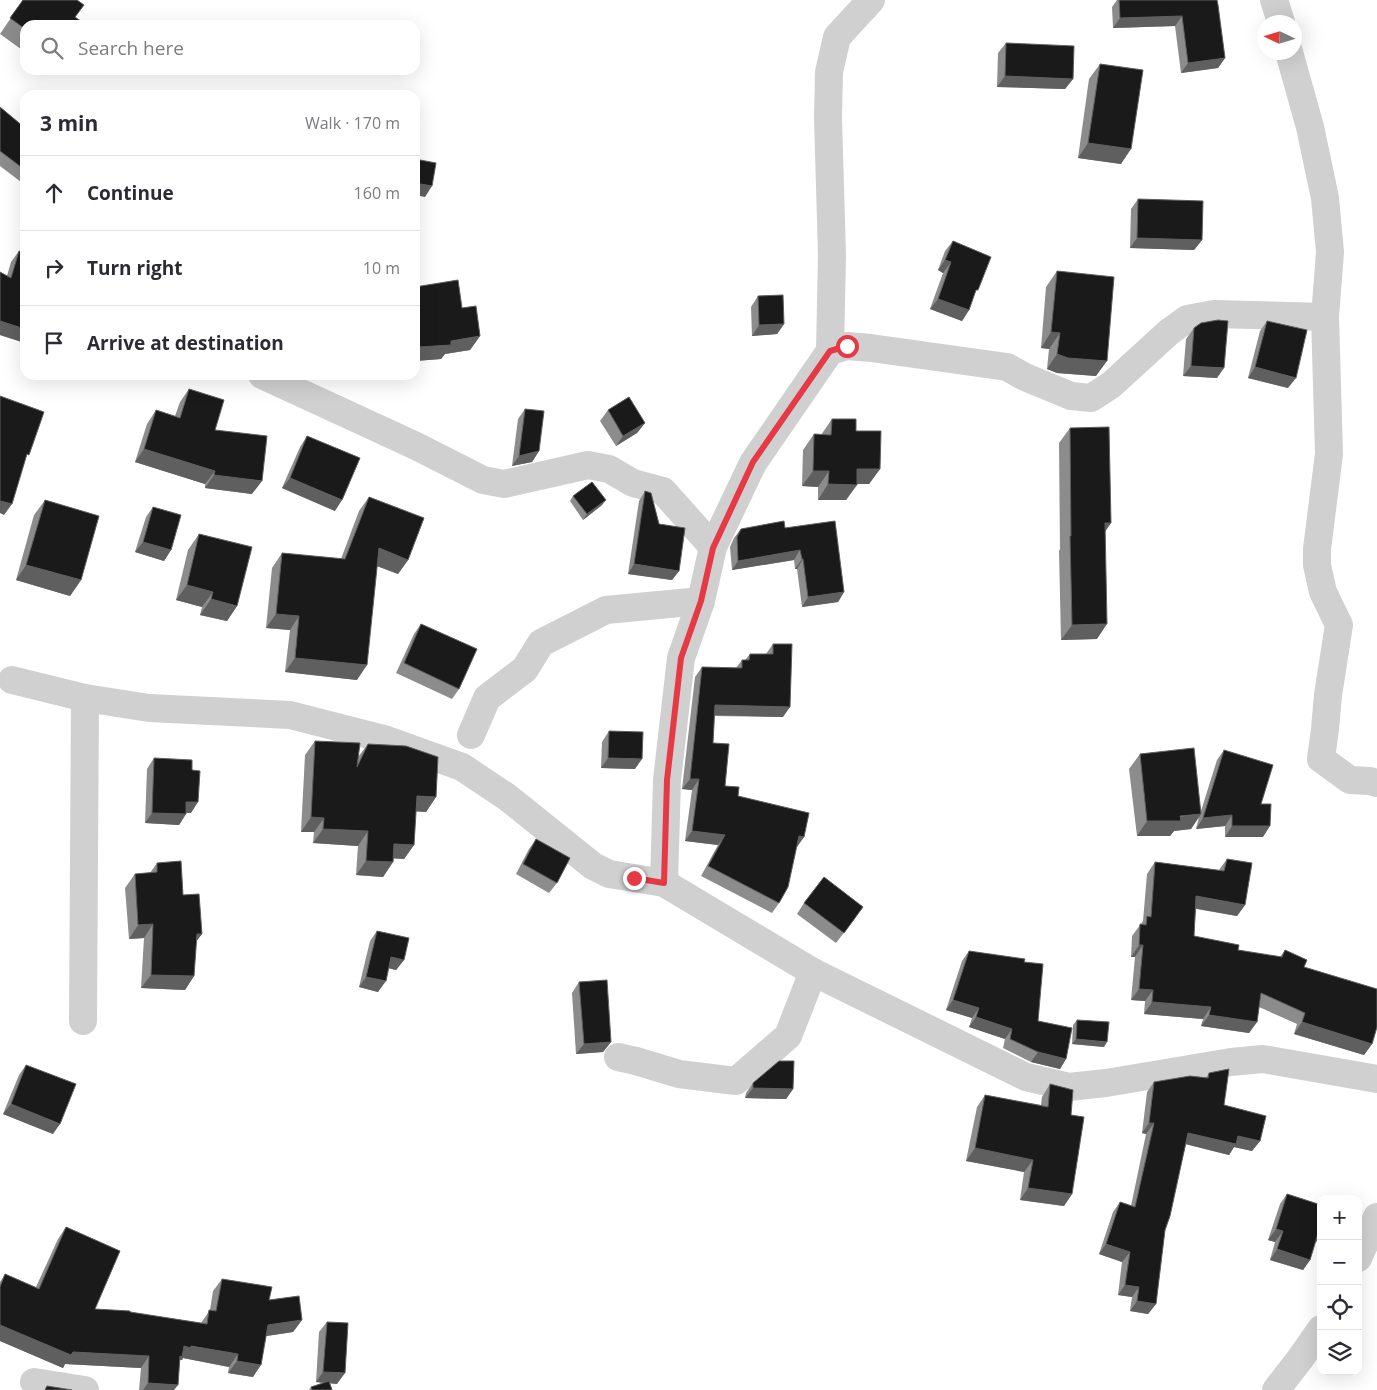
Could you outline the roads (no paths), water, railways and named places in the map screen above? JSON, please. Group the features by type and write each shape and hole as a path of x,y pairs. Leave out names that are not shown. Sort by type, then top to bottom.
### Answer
{"street":[{"path":"664,883 667,780 681,658 701,601 713,548 753,462 830,351 832,255 828,118 829,72 837,37 871,0"},
{"path":"1291,60 1310,127 1325,198 1330,252 1325,317 1329,454 1317,549 1317,566 1323,592 1338,625 1321,760 1350,780 1377,783"},
{"path":"830,351 847,346 870,348 1007,367 1025,377 1071,396 1091,398 1111,385 1169,332 1188,319 1214,314 1325,317"},
{"path":"273,380 416,446 483,480 504,484 588,465 609,469 633,483 663,491 713,548"},
{"path":"470,735 487,698 525,669 541,643 606,610 701,601"},
{"path":"12,680 85,698 149,708 290,715 384,739 462,766 507,797 593,866 609,874 664,883 813,972 1026,1077 1069,1087 1106,1083 1231,1062 1263,1059 1377,1079"},
{"path":"83,1021 85,698"},
{"path":"618,1057 679,1074 736,1081 788,1036 813,972"},
{"path":"1362,1249 1377,1217"},
{"path":"1276,1390 1320,1330"},
{"path":"34,1382 86,1390"}]}
